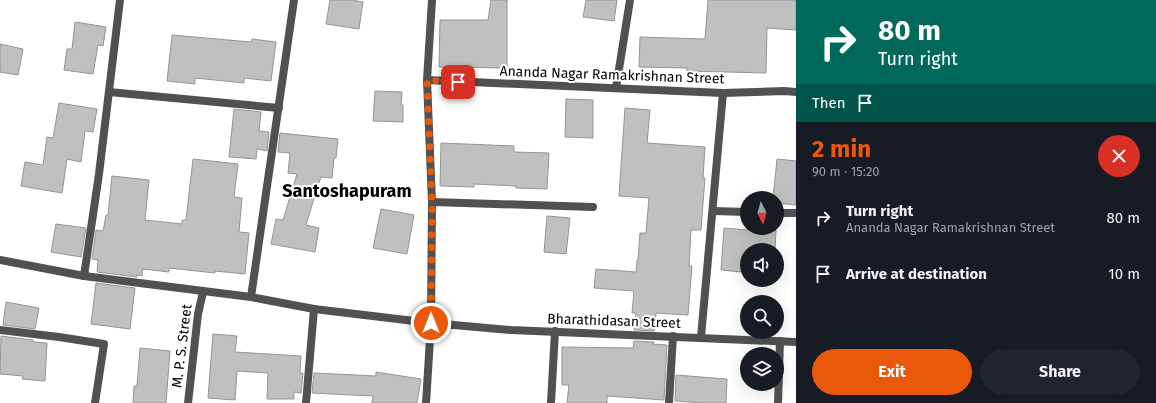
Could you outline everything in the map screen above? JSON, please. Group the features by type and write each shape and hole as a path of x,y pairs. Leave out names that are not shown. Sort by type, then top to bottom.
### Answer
{"street":[{"path":"84,276 99,174 120,0"},
{"path":"252,297 294,0"},
{"path":"426,403 431,323 432,202 427,80 432,0"},
{"path":"616,88 630,0"},
{"name":"Ananda Nagar Ramakrishnan Street","path":"427,80 723,93 796,92"},
{"path":"108,92 279,108"},
{"path":"701,338 723,93"},
{"path":"432,202 593,207"},
{"path":"713,211 740,212"},
{"path":"784,213 796,213"},
{"name":"Bharathidasan Street","path":"0,260 84,276 252,297 314,309 431,323 511,330 796,342"},
{"name":"M. P. S. Street","path":"188,403 198,314 203,292"},
{"path":"306,403 314,309"},
{"path":"0,330 104,344 95,403"},
{"path":"551,403 555,331"},
{"path":"669,403 673,336"},
{"path":"778,403 780,341"}],"building":[{"path":"330,0 351,0 363,2 359,29 326,24"},
{"path":"491,0 507,0 507,68 439,67 440,20 488,20"},
{"path":"586,0 617,0 614,21 583,17"},
{"path":"708,0 796,0 796,30 767,28 766,73 687,71 687,68 639,67 640,37 705,39"},
{"path":"75,22 106,27 103,46 98,45 93,74 64,70 67,49 72,49"},
{"path":"172,35 251,42 252,39 276,42 271,81 244,78 244,83 195,78 195,84 167,81"},
{"path":"0,44 23,49 18,75 0,72"},
{"path":"375,91 402,92 401,105 403,105 403,122 373,121"},
{"path":"566,99 593,100 593,138 565,137"},
{"path":"59,103 97,109 93,132 85,131 81,162 67,159 62,193 21,186 25,162 43,165 47,137 53,138"},
{"path":"625,108 650,110 647,143 705,147 703,178 705,178 701,230 691,230 689,266 692,266 688,315 656,313 654,331 634,330 636,313 632,313 634,291 594,288 596,269 636,272 640,233 646,233 649,198 619,196"},
{"path":"234,109 261,112 259,131 269,132 267,151 257,149 256,159 229,157"},
{"path":"280,133 338,139 332,178 321,177 319,183 317,183 316,192 306,225 319,228 315,252 271,244 276,219 283,220 297,174 288,173 290,153 278,152"},
{"path":"441,143 514,146 514,152 549,153 547,189 474,184 474,187 440,186"},
{"path":"193,159 238,164 234,197 242,198 239,232 249,233 245,274 215,271 215,273 169,268 169,272 143,269 142,276 137,275 137,277 97,272 98,260 92,259 96,230 103,231 106,215 108,215 112,176 149,180 145,220 182,224 182,220 186,220"},
{"path":"777,159 796,161 796,205 784,204 784,191 774,191"},
{"path":"381,209 414,215 407,254 373,248"},
{"path":"547,216 570,218 566,254 544,252"},
{"path":"56,224 86,228 81,257 51,252"},
{"path":"724,228 740,229 740,235 776,235 775,243 740,243 740,272 721,270"},
{"path":"96,283 135,288 130,329 91,324"},
{"path":"6,302 39,308 35,329 3,325"},
{"path":"213,334 237,336 235,352 301,356 300,373 303,373 301,393 294,392 294,399 267,399 268,373 237,371 235,400 208,398"},
{"path":"1,336 47,343 45,381 22,379 23,376 0,374"},
{"path":"634,341 654,342 653,344 667,345 664,400 607,396 607,403 567,403 569,385 562,385 562,347 633,348"},
{"path":"140,348 170,351 166,403 133,403 134,386 137,386"},
{"path":"376,372 421,379 417,403 372,403 373,396 312,393 314,373 376,376"},
{"path":"676,375 727,379 726,403 675,401"}],"district":[{"name":"Santoshapuram","path":"347,191"}],"route":[{"path":"431,323 432,202 428,140 427,80 458,82"}]}
